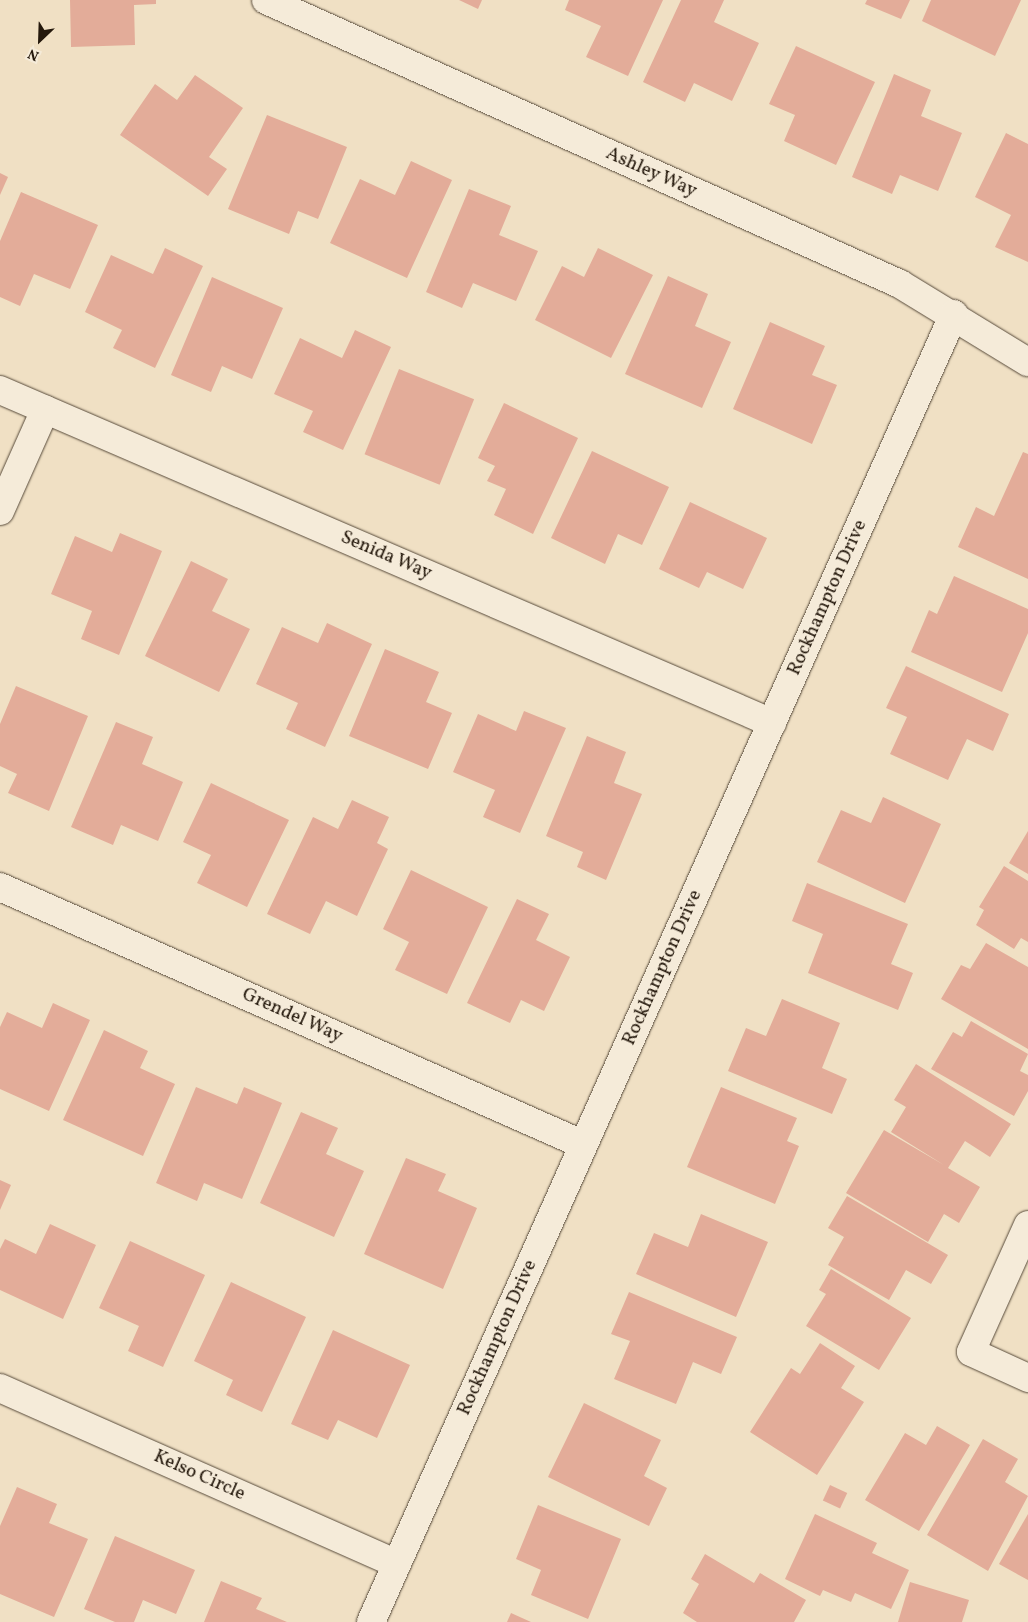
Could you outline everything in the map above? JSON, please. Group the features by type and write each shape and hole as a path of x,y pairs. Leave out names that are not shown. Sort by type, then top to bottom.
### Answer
{"street":[{"name":"Ashley Way","path":"266,0 900,284 954,314 1028,362"},
{"name":"Rockhampton Drive","path":"371,1622 954,314"},
{"name":"Senida Way","path":"0,390 772,723"},
{"path":"0,511 45,410"},
{"name":"Grendel Way","path":"0,887 584,1144"},
{"path":"1028,1226 971,1352 1028,1378"},
{"name":"Kelso Circle","path":"0,1388 397,1564"}],"building":[{"path":"70,0 156,0 156,4 134,5 135,45 71,47"},
{"path":"459,0 482,0 478,9"},
{"path":"569,0 663,0 628,76 586,57 601,26 565,10"},
{"path":"681,0 724,0 714,22 759,43 732,101 694,83 685,102 643,82"},
{"path":"867,0 910,0 901,19 865,4"},
{"path":"931,0 1021,0 995,56 922,21"},
{"path":"796,46 875,82 836,165 784,141 795,115 769,104"},
{"path":"894,74 931,90 921,116 962,133 938,191 900,175 892,194 852,177"},
{"path":"195,75 243,108 209,157 227,169 208,196 120,135 155,84 177,100"},
{"path":"267,115 347,147 318,219 298,211 289,234 228,209"},
{"path":"1006,133 1028,144 1028,262 995,247 1011,215 975,197"},
{"path":"411,161 452,180 407,278 330,243 360,179 395,195"},
{"path":"0,173 8,177 0,195"},
{"path":"469,189 511,206 499,235 538,251 516,301 473,283 462,308 426,292"},
{"path":"21,192 98,225 70,289 34,274 20,306 0,297 0,241"},
{"path":"165,248 203,266 155,368 113,348 122,330 85,312 111,255 153,274"},
{"path":"598,248 653,275 611,358 535,320 562,266 584,277"},
{"path":"668,276 708,294 695,326 731,342 702,408 625,374"},
{"path":"212,277 283,308 252,379 222,366 211,392 171,375"},
{"path":"770,322 825,346 812,375 837,385 812,444 733,409"},
{"path":"355,330 391,347 343,450 303,432 313,411 274,394 300,338 342,358"},
{"path":"399,369 474,399 440,485 365,454"},
{"path":"504,403 578,438 533,534 494,515 506,489 487,481 495,466 478,458"},
{"path":"592,451 669,487 642,545 618,534 605,564 551,538"},
{"path":"1023,452 1028,454 1028,579 958,547 976,507 994,516"},
{"path":"690,502 767,538 743,589 707,572 699,588 659,569"},
{"path":"120,533 162,551 119,655 81,639 92,611 51,594 75,536 112,552"},
{"path":"191,561 228,579 212,611 250,629 219,692 145,656"},
{"path":"954,576 1028,609 1028,633 1002,692 911,652 929,610 937,614"},
{"path":"327,623 372,644 325,747 286,729 298,703 256,684 282,627 318,643"},
{"path":"385,649 439,672 426,702 452,713 428,769 349,736"},
{"path":"906,666 1009,714 993,751 967,739 948,780 890,754 907,717 886,708"},
{"path":"16,686 88,716 49,811 8,793 17,774 0,766 0,724"},
{"path":"524,711 566,728 520,833 483,817 495,790 453,772 478,714 516,731"},
{"path":"116,722 153,737 142,764 183,782 158,841 121,825 113,845 71,827"},
{"path":"587,736 626,752 614,783 642,794 606,880 577,867 583,852 546,836"},
{"path":"211,783 289,820 247,907 197,883 211,855 183,842"},
{"path":"883,797 941,824 905,903 817,862 841,810 871,823"},
{"path":"352,800 389,817 377,843 388,849 357,916 326,901 310,934 267,914 313,817 338,829"},
{"path":"1028,831 1028,874 1009,863"},
{"path":"1004,866 1028,881 1028,942 1021,938 1014,949 976,925 984,910 979,907"},
{"path":"411,870 488,907 447,994 395,970 409,942 383,929"},
{"path":"807,883 908,924 891,964 913,973 898,1010 808,973 823,934 792,921"},
{"path":"517,899 549,914 536,940 570,957 544,1011 521,1000 510,1023 467,1003"},
{"path":"986,943 1028,967 1028,1049 941,999 961,965 970,969"},
{"path":"782,999 840,1023 822,1068 847,1079 832,1114 728,1071 746,1028 766,1036"},
{"path":"53,1003 90,1020 49,1111 0,1089 0,1027 7,1012 42,1028"},
{"path":"971,1021 1028,1054 1020,1071 1028,1075 1028,1091 1014,1116 931,1069 953,1032 962,1037"},
{"path":"104,1030 148,1051 140,1068 175,1084 143,1156 63,1120"},
{"path":"916,1064 1011,1124 990,1157 965,1141 948,1168 980,1187 959,1223 944,1214 928,1242 846,1193 884,1130 944,1165 891,1132 906,1107 894,1100"},
{"path":"196,1087 237,1104 244,1087 282,1103 242,1199 204,1183 197,1201 156,1183"},
{"path":"721,1087 797,1118 787,1141 799,1146 775,1204 687,1167"},
{"path":"301,1112 338,1128 326,1154 364,1171 334,1237 260,1203"},
{"path":"406,1158 446,1174 438,1191 477,1208 443,1289 364,1254"},
{"path":"0,1180 11,1185 0,1210"},
{"path":"847,1196 948,1255 931,1284 906,1270 889,1300 828,1265 844,1237 828,1228"},
{"path":"701,1214 768,1242 736,1317 636,1274 654,1233 688,1247"},
{"path":"50,1224 96,1245 63,1319 0,1290 0,1249 5,1239 36,1254"},
{"path":"130,1241 205,1275 163,1367 128,1351 139,1326 99,1308"},
{"path":"831,1269 911,1318 879,1370 806,1326 826,1294 819,1290"},
{"path":"231,1282 306,1317 262,1412 226,1395 233,1380 194,1361"},
{"path":"629,1292 737,1337 721,1374 693,1362 676,1404 614,1379 630,1341 611,1334"},
{"path":"333,1330 410,1365 377,1438 338,1420 328,1440 291,1424"},
{"path":"820,1343 855,1366 841,1388 864,1402 817,1475 750,1432 791,1368 800,1374"},
{"path":"584,1403 661,1440 644,1476 667,1488 649,1526 548,1477"},
{"path":"937,1426 970,1445 919,1531 865,1500 905,1433 926,1445"},
{"path":"983,1439 1018,1459 1005,1482 1028,1496 988,1571 927,1535"},
{"path":"830,1485 847,1493 840,1508 823,1500"},
{"path":"17,1487 57,1504 49,1523 88,1539 54,1617 0,1594 0,1526"},
{"path":"538,1505 621,1539 588,1619 531,1595 541,1570 516,1559"},
{"path":"815,1514 877,1543 872,1553 909,1570 891,1609 855,1593 851,1602 823,1590 820,1596 785,1579"},
{"path":"1028,1514 1028,1580 999,1564"},
{"path":"115,1536 195,1570 176,1614 143,1600 134,1622 115,1622 84,1609"},
{"path":"705,1554 754,1583 760,1573 806,1600 794,1622 697,1622 683,1613 699,1584 691,1579"},
{"path":"221,1581 262,1598 256,1609 287,1622 204,1622"},
{"path":"910,1582 969,1600 962,1622 898,1622"},
{"path":"511,1613 531,1622 507,1622"}]}
